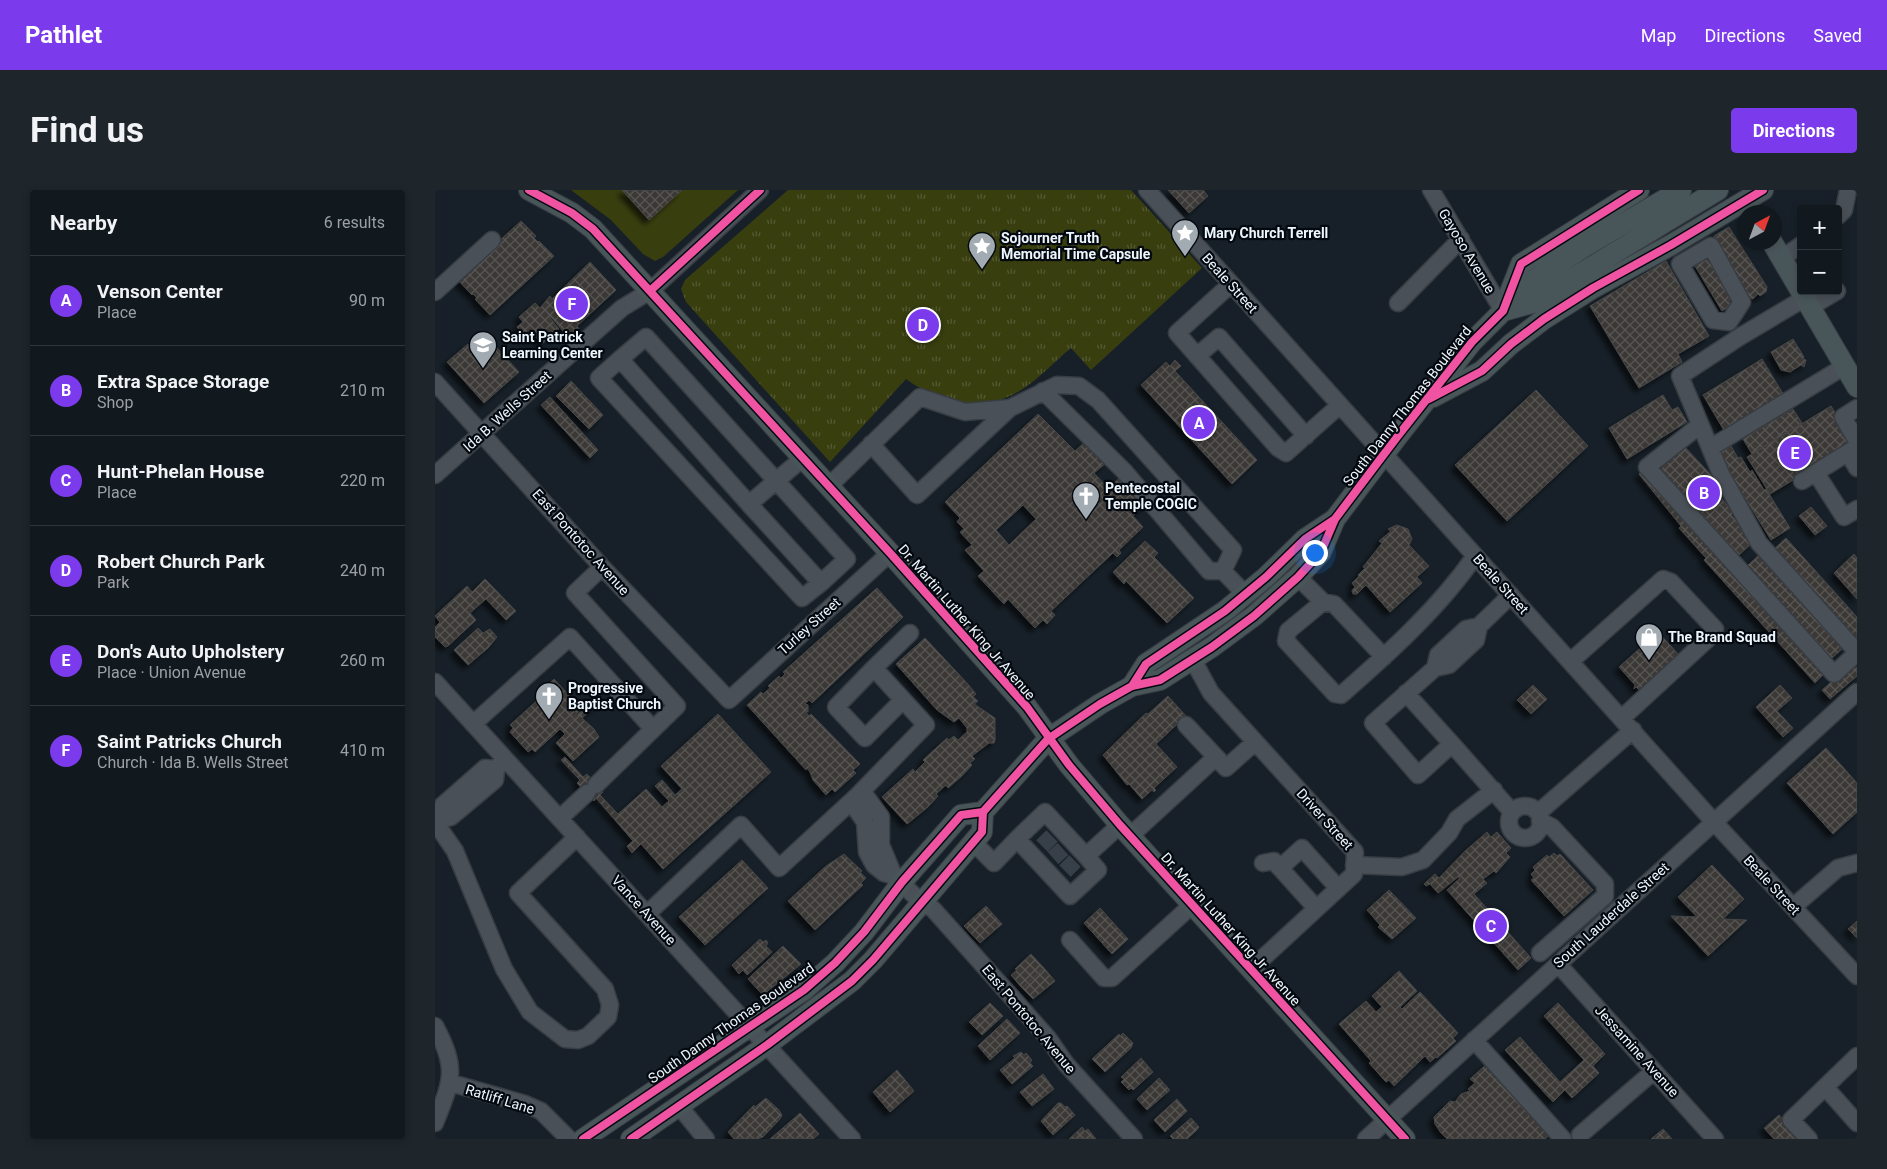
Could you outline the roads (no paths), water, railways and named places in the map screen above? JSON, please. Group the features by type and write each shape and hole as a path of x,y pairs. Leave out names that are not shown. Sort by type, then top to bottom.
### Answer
{"main road":[{"name":"Dr. Martin Luther King Jr Avenue","path":"529,190 572,213 593,229 890,553 1027,708 1048,739 1125,830 1405,1139"},
{"path":"1503,312 1521,264 1639,190"},
{"path":"1503,312 1523,287 1587,245 1681,190"},
{"name":"South Danny Thomas Boulevard","path":"583,1139 805,990 835,964 864,932 898,879 961,815 983,812 1048,739 1100,704 1132,686 1160,680 1193,660 1254,616 1297,578 1321,552 1335,519 1425,401 1472,342 1503,312 1532,303 1718,190"},
{"path":"1425,401 1482,371 1538,324 1593,288 1671,245 1745,199 1763,190"},
{"path":"1777,251 1857,386"},
{"name":"South Danny Thomas Boulevard","path":"1132,686 1146,664 1204,627 1246,595 1305,539 1335,519"},
{"path":"631,1139 767,1045 852,981 873,960 982,832 983,812"}],"street":[{"name":"Ida B. Wells Street","path":"435,475 622,308 650,291 760,190"},
{"name":"Beale Street","path":"1147,190 1714,822 1857,976"},
{"name":"Gayoso Avenue","path":"1431,190 1503,312"},
{"path":"1842,212 1848,190"},
{"path":"1398,303 1461,239"},
{"path":"435,292 492,240"},
{"path":"1711,246 1742,302 1729,322 1713,320 1680,264 1711,246"},
{"path":"1777,251 1797,246"},
{"path":"1231,284 1177,333 1278,448 1286,453 1340,405"},
{"path":"1700,425 1647,466 1834,674 1857,653 1759,542 1721,474 1680,376 1738,337 1807,302 1825,295"},
{"path":"1729,322 1738,337"},
{"path":"646,337 774,482 847,560 802,598 599,378 620,360 646,337"},
{"path":"1197,356 1219,337 1306,436"},
{"path":"620,360 821,582"},
{"path":"1710,448 1845,366"},
{"name":"East Pontotoc Avenue","path":"435,382 602,567 729,700"},
{"path":"871,444 917,495 1010,408 1057,385 1079,386 1097,400 1233,550 1223,571"},
{"path":"1043,392 1124,471 1209,571 1223,571 1246,595"},
{"path":"829,486 920,397 965,412 1010,408"},
{"path":"1857,408 1843,417 1854,447 1857,468"},
{"path":"1802,481 1854,447"},
{"path":"749,504 803,458"},
{"path":"1816,472 1844,517 1857,508"},
{"name":"Turley Street","path":"729,700 890,553"},
{"path":"1323,602 1288,631 1286,641 1335,694 1341,695 1384,657 1462,575 1475,556"},
{"path":"559,818 592,789 677,706 575,593 602,567"},
{"path":"1297,578 1323,602 1334,604 1384,657"},
{"path":"1571,661 1663,579 1671,582 1715,629 1712,634 1622,718"},
{"path":"1452,744 1418,776 1373,723 1435,668 1449,665 1457,648 1476,640 1479,626 1511,595"},
{"path":"903,700 865,738 836,707 910,633"},
{"path":"473,724 569,637 653,729"},
{"name":"Driver Street","path":"1193,660 1211,694 1355,852 1354,874 1250,970"},
{"path":"647,914 741,825 779,868 856,796 927,725 874,668"},
{"name":"Vance Avenue","path":"435,682 473,724 501,764 577,837 852,1139"},
{"path":"1406,692 1513,812"},
{"name":"South Lauderdale Street","path":"1366,1139 1857,692"},
{"path":"1186,725 1226,768 1255,742"},
{"path":"1539,817 1633,730"},
{"path":"1073,864 1125,830 1216,757"},
{"path":"501,764 485,768 443,805 437,820 455,851 504,968 531,1012 565,1039 578,1040 588,1036 608,1017 610,1004 605,989 518,893 577,837"},
{"path":"1354,865 1402,867 1423,860 1449,833 1457,819 1494,790"},
{"name":"East Pontotoc Avenue","path":"856,796 865,822 867,852 874,865 898,879 922,902 933,908 1048,1038 1066,1064 1134,1139"},
{"path":"1539,817 1540,827 1533,835 1519,836 1509,825 1513,812 1524,806 1529,806 1539,817 1553,827 1605,884 1605,896 1540,954"},
{"path":"973,842 994,863 1045,812 1046,841 1058,854 1073,864"},
{"path":"1017,839 1046,841 1058,854 1073,864"},
{"path":"1280,868 1303,848 1338,888"},
{"path":"1263,863 1274,861 1316,908"},
{"path":"1793,907 1838,868 1857,864"},
{"path":"1070,940 1104,978 1112,978 1192,905"},
{"name":"Jessamine Avenue","path":"1559,964 1715,1139"},
{"path":"435,1026 446,1049 451,1066 451,1083 435,1123"},
{"path":"1474,1040 1563,1139"},
{"path":"1809,1139 1791,1120 1857,1056"},
{"path":"1580,1135 1654,1071"},
{"name":"Ratliff Lane","path":"451,1083 525,1104 541,1111 569,1139"},
{"path":"1825,1087 1857,1123"},
{"path":"679,1106 705,1139"}],"tunnel":[{"path":"1042,846 1052,836"},
{"path":"1053,858 1063,849"},
{"path":"1065,871 1075,861"}],"place":[{"name":"Mary Church Terrell","path":"1185,257"},
{"name":"Sojourner Truth Memorial Time Capsule","path":"982,270"},
{"name":"Saint Patricks Church","path":"572,304"},
{"name":"Robert Church Park","path":"923,325"},
{"name":"Saint Patrick Learning Center","path":"483,369"},
{"name":"Venson Center","path":"1199,423"},
{"name":"Don's Auto Upholstery","path":"1795,453"},
{"name":"Extra Space Storage","path":"1704,493"},
{"name":"Pentecostal Temple COGIC","path":"1086,520"},
{"name":"The Brand Squad","path":"1649,661"},
{"name":"Progressive Baptist Church","path":"549,720"},
{"name":"Hunt-Phelan House","path":"1491,926"}]}
